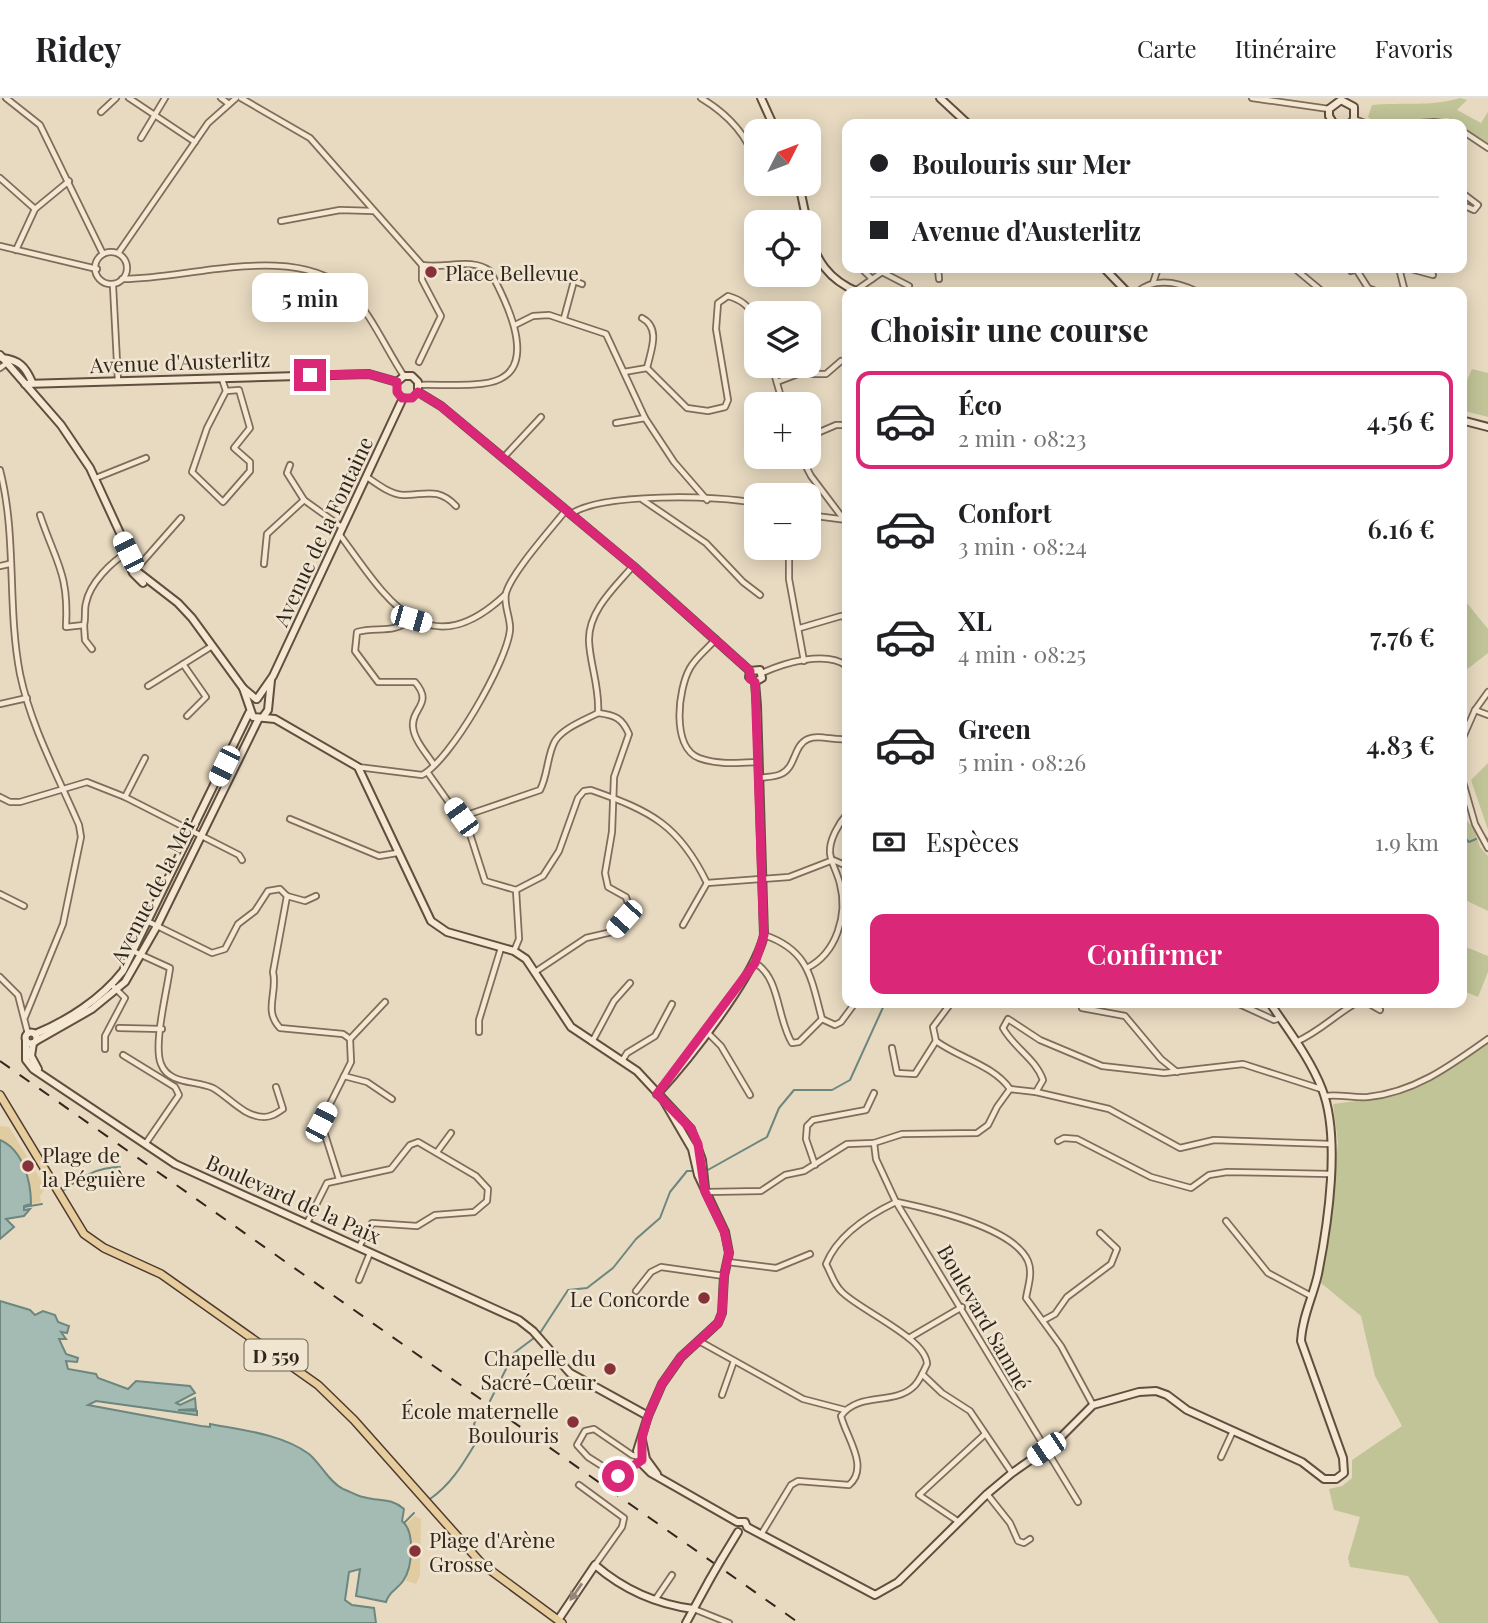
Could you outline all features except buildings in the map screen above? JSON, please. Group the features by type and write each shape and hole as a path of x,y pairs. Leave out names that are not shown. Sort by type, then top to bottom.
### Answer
{"main road":[{"name":"D 559","path":"0,1095 84,1234 104,1248 160,1274 324,1390 482,1564 559,1622"}],"street":[{"path":"6,98 40,125 103,254"},
{"path":"101,112 116,98"},
{"path":"130,98 195,142"},
{"path":"141,138 165,98"},
{"path":"221,98 229,104"},
{"path":"113,286 101,281 97,261 103,254 119,252 208,123 236,98"},
{"path":"241,98 310,138 422,265 422,280 441,316 418,362"},
{"path":"701,98 728,117 744,137"},
{"path":"761,98 771,119"},
{"path":"940,98 963,119"},
{"path":"1252,98 1329,109"},
{"path":"1329,109 1337,101 1350,100 1355,111 1353,119"},
{"path":"1329,109 1331,119"},
{"path":"1467,134 1488,148"},
{"path":"0,178 35,209"},
{"path":"16,250 35,209 69,181"},
{"path":"1467,197 1478,205 1474,210 1467,207"},
{"path":"281,221 340,210 373,211"},
{"path":"0,246 97,269"},
{"path":"119,252 124,268 122,279"},
{"path":"422,265 448,267 471,263 482,265 490,271 515,325 515,357 508,373 500,379 419,389 412,398 402,398 397,392 397,382 404,376 414,377 419,389 633,566 716,639 750,671 750,679 755,682"},
{"path":"821,265 835,281 847,287"},
{"path":"113,286 122,279 258,267 305,269 347,290 404,376"},
{"path":"866,273 872,279"},
{"path":"863,287 880,273"},
{"path":"883,273 909,286"},
{"path":"938,273 939,279"},
{"path":"1109,273 1121,287"},
{"path":"1153,283 1156,273"},
{"path":"1302,273 1318,287"},
{"path":"1426,273 1433,275"},
{"path":"558,275 582,284"},
{"path":"288,300 333,281"},
{"path":"564,318 574,281"},
{"path":"1146,287 1153,283 1185,287"},
{"path":"113,286 118,381"},
{"path":"648,368 681,405 692,410 708,411 725,407 728,400 716,329 718,303 728,296 744,303"},
{"path":"515,325 541,314 564,318 606,334 645,418 674,461 707,500"},
{"path":"642,318 648,321 654,334 648,368"},
{"path":"0,368 3,359 17,360 29,385 61,425 96,478 136,577 186,611"},
{"path":"777,382 798,374 826,374 841,361"},
{"path":"624,372 648,368"},
{"name":"Avenue d'Austerlitz","path":"29,385 46,382 369,374 397,382"},
{"path":"222,378 226,391 207,428 192,472 223,502 250,471 250,462 234,447 250,428 247,415 239,390 226,391"},
{"path":"776,378 780,392"},
{"name":"Avenue de la Fontaine","path":"254,701 272,678 402,398"},
{"path":"502,458 541,417"},
{"path":"617,423 645,418"},
{"path":"1467,422 1488,427"},
{"path":"821,431 842,425"},
{"path":"96,478 146,458"},
{"path":"290,465 286,474 304,500 342,532 390,599 411,619 435,626 459,625 486,612 505,594 512,580 568,512 591,503 642,499 744,502"},
{"path":"807,469 842,514"},
{"path":"0,470 7,507 15,635 27,698 81,837 63,924 25,1017"},
{"path":"367,477 402,495 432,491 447,497 456,506"},
{"path":"642,499 706,543 743,582 760,594"},
{"path":"264,564 267,534 304,500"},
{"path":"40,515 64,573 68,600 66,626 84,625"},
{"path":"821,516 842,518"},
{"path":"136,569 181,518"},
{"path":"92,649 85,640 85,604 90,592 126,553"},
{"path":"126,553 142,577 186,611 243,688 254,701 268,708 275,719"},
{"path":"789,560 789,579 804,661"},
{"path":"0,566 9,564"},
{"path":"598,713 589,639 592,620 605,598 633,566"},
{"path":"249,713 261,718 275,719 358,767 422,775 428,773 455,743 504,652 510,629 505,594"},
{"path":"800,628 842,616"},
{"path":"411,619 394,629 357,632 355,652 377,682 415,682 422,690 419,712 412,722 414,734 434,766"},
{"path":"716,639 690,667 678,721 682,741 696,757 717,762 759,762"},
{"path":"148,687 212,646"},
{"path":"762,674 781,664 804,661 830,660 842,664"},
{"path":"183,664 206,696 187,716"},
{"path":"750,671 756,668 762,674"},
{"path":"755,682 761,680 762,674"},
{"name":"Avenue de la Fontaine","path":"268,708 272,678"},
{"path":"657,1094 755,963 764,935 755,682"},
{"path":"1467,728 1488,692"},
{"path":"0,704 27,698"},
{"name":"Avenue de la Mer","path":"31,1039 70,1016 111,984 138,954 149,922 254,701"},
{"name":"Avenue de la Mer","path":"31,1039 92,1009 117,990 157,926 201,834 268,708"},
{"path":"1475,710 1488,715"},
{"path":"461,817 540,790 555,742 561,734 598,713 615,715 625,723 629,734 617,765 605,881 608,887 626,897 630,910 612,932 586,938 535,972"},
{"path":"759,778 780,775 787,770 802,741 812,737 842,740"},
{"path":"125,797 145,758"},
{"path":"358,767 426,913 438,927 514,951 535,972 571,1027 637,1071 664,1101 692,1149 705,1192 724,1231 728,1262 724,1276 722,1313 718,1323 681,1357 662,1384 648,1416 642,1438 642,1457"},
{"path":"428,773 461,817 485,881 516,890 543,876 559,851 578,798 584,791 591,790 673,829 687,844 707,883"},
{"path":"0,797 9,802 20,802 86,782 125,797 201,834 239,855 242,860"},
{"path":"1467,796 1475,824 1488,848"},
{"path":"290,819 379,856 397,853"},
{"path":"842,822 832,839 830,854 842,895"},
{"path":"707,883 762,880 799,874 833,860 842,864"},
{"path":"683,925 707,883"},
{"path":"149,922 212,953 219,953 229,944 238,924 255,911 268,891 281,889 288,896 306,901 316,896"},
{"path":"514,951 519,939 516,890"},
{"path":"0,894 24,906"},
{"path":"288,896 273,971 276,983 269,1010 271,1017 280,1028 343,1034 350,1039"},
{"path":"807,968 832,945 842,912"},
{"path":"764,935 788,945 799,955 807,968 822,1019 835,1025 841,1022 851,1008"},
{"path":"479,1032 479,1020 501,947"},
{"path":"138,954 170,968 162,1029 160,1063 164,1070 182,1082 213,1088 246,1112 262,1117 275,1115 283,1109 276,1087"},
{"path":"755,963 769,975 785,1031 792,1043 799,1042 822,1019"},
{"path":"0,977 20,1000 31,1039"},
{"path":"592,1042 614,1001 630,983"},
{"path":"105,1049 105,1036 125,998 111,984"},
{"path":"20,1000 33,995"},
{"path":"340,1178 321,1122 351,1062 350,1039 385,1002"},
{"path":"622,1061 628,1053 655,1036 672,1004"},
{"path":"947,1008 933,1027 936,1041 958,1056 999,1075 1010,1089 1037,1092 1109,1109 1180,1148 1214,1140 1331,1144"},
{"path":"1082,1008 1125,1016 1161,1059 1177,1073"},
{"path":"1248,1008 1274,1020 1280,1018"},
{"path":"642,1457 618,1476 588,1457 577,1445 588,1428 642,1457 659,1475 737,1522 745,1522 747,1527 857,1588 875,1595 898,1581 987,1494 1046,1449 1093,1405 1139,1392 1156,1391 1187,1410 1302,1462 1324,1479 1336,1479 1344,1473 1343,1458 1301,1341 1302,1325 1318,1276 1331,1144 1324,1093 1273,1008"},
{"path":"1296,1042 1323,1027 1332,1017 1347,1008"},
{"path":"1037,1092 1043,1080 1040,1071 1007,1036 1003,1028 1008,1019 1013,1019 1040,1040 1102,1066 1177,1073 1242,1064 1324,1093 1369,1097 1411,1086 1443,1072 1488,1039"},
{"path":"120,1028 162,1029"},
{"path":"706,1032 721,1046 750,1095"},
{"name":"Boulevard de la Paix","path":"31,1039 28,1064 175,1164 511,1316 540,1338 570,1373 648,1416"},
{"path":"892,1048 897,1073 907,1076 915,1074 936,1041"},
{"path":"123,1055 175,1087 179,1095 146,1143"},
{"path":"344,1076 367,1082 392,1099"},
{"path":"705,1192 761,1191 785,1175 804,1171 815,1165 847,1144 874,1143 902,1134 976,1133 988,1125 996,1107 1010,1089"},
{"path":"815,1165 806,1139 807,1126 813,1121 866,1110 874,1093"},
{"path":"437,1152 451,1133"},
{"path":"1058,1141 1064,1138 1077,1139 1151,1177 1191,1188 1209,1175 1227,1172 1330,1174"},
{"path":"307,1223 327,1182 391,1169 410,1145 418,1142 484,1183 488,1195 484,1206 474,1212 435,1215 417,1226 372,1223 359,1247"},
{"name":"Boulevard Samné","path":"874,1143 876,1159 896,1202 1078,1502"},
{"path":"762,1534 791,1485 798,1481 849,1485 856,1478 859,1467 841,1416 845,1410 855,1403 904,1393 914,1387 922,1374 926,1356 909,1338 839,1290 826,1264 830,1255 862,1220 896,1202 973,1222 1022,1251 1030,1271 1026,1298 1044,1320 1093,1405"},
{"path":"1226,1222 1268,1273 1311,1296"},
{"path":"1044,1320 1055,1314 1067,1297 1111,1264 1117,1249 1100,1233"},
{"path":"359,1280 371,1252"},
{"path":"728,1262 776,1268 810,1254"},
{"path":"636,1291 651,1272 661,1267 724,1276"},
{"path":"909,1338 962,1307"},
{"path":"699,1341 803,1399 845,1410"},
{"path":"722,1395 734,1361"},
{"path":"922,1374 942,1393 970,1411 1012,1473"},
{"path":"1221,1457 1233,1431"},
{"path":"959,1522 919,1495 984,1435"},
{"path":"559,1622 622,1527 624,1518 579,1485"},
{"path":"987,1494 1010,1523 1018,1541 1024,1543 1030,1539"},
{"path":"737,1522 735,1527 738,1532"},
{"path":"738,1532 745,1532 747,1527"},
{"path":"686,1623 738,1532"},
{"path":"595,1565 625,1588 655,1600 694,1609 729,1623"},
{"path":"655,1600 672,1575"}],"green space":[{"path":"1460,98 1467,100 1457,110 1481,123 1488,112 1488,144 1467,130 1467,119 1368,117 1372,105 1449,101"},
{"path":"1472,369 1488,373 1488,417 1467,412 1467,380"},
{"path":"1467,603 1488,629 1488,653 1467,669"},
{"path":"1488,763 1488,830 1471,780"},
{"path":"1467,821 1474,829 1480,847 1488,856 1488,911 1467,901"},
{"path":"1467,947 1488,956 1488,972 1478,997 1467,992"},
{"path":"1488,1042 1488,1623 1439,1623 1408,1576 1350,1567 1348,1558 1360,1517 1334,1510 1329,1489 1342,1486 1352,1478 1352,1460 1402,1426 1375,1376 1361,1316 1321,1283 1338,1143 1333,1104 1380,1097 1416,1086 1449,1069"}],"sand":[{"name":"Plage de la Péguière","path":"0,1126 9,1127 46,1188 40,1196 41,1202 31,1204 24,1167 15,1151 0,1140"},
{"name":"Plage d'Arène Grosse","path":"415,1516 421,1519 420,1576 416,1584 404,1580 411,1548 406,1524"}],"water":[{"path":"0,1140 15,1151 24,1167 31,1204 24,1206 24,1210 30,1209 24,1216 6,1219 14,1227 0,1239"},
{"path":"0,1301 30,1310 35,1315 43,1311 55,1315 58,1322 69,1326 67,1333 61,1332 66,1339 59,1339 66,1354 78,1358 77,1362 66,1361 68,1369 96,1374 98,1378 128,1389 136,1381 190,1386 195,1393 176,1403 180,1405 195,1398 196,1409 178,1410 197,1411 197,1415 96,1401 88,1405 274,1437 309,1454 333,1482 343,1489 361,1496 389,1501 404,1509 402,1521 411,1541 409,1567 403,1581 386,1602 356,1596 360,1569 349,1572 345,1600 352,1605 374,1608 376,1623 0,1623"}],"waterway":[{"path":"1484,835 1488,840"},
{"path":"1467,840 1469,842 1476,839"},
{"path":"706,1171 767,1137 779,1108 794,1090 832,1090 850,1080 883,1008"},
{"path":"64,1190 90,1174 120,1167"},
{"path":"540,1333 568,1290 587,1288 613,1268 636,1239 660,1218 670,1192 687,1171 693,1171"},
{"path":"24,1207 42,1204"},
{"path":"490,1401 514,1353 534,1338"},
{"path":"430,1499 451,1479 478,1439 474,1424 477,1418"},
{"path":"404,1523 414,1513"}],"railway":[{"path":"0,1061 799,1623"}],"place":[{"name":"Place Bellevue","path":"431,272"},
{"name":"Plage de la Péguière","path":"28,1166"},
{"name":"Le Concorde","path":"704,1298"},
{"name":"Chapelle du Sacré-Cœur","path":"610,1369"},
{"name":"École maternelle Boulouris","path":"573,1422"},
{"name":"Plage d'Arène Grosse","path":"415,1551"}],"route":[{"path":"310,375 369,374 397,382 396,389 402,398 412,398 418,392 441,406 633,566 750,671 748,675 755,682 764,935 761,949 733,996 657,1094 691,1129 702,1160 705,1192 724,1231 729,1253 724,1276 722,1313 718,1323 681,1357 662,1384 642,1438 642,1460 618,1476"}]}
